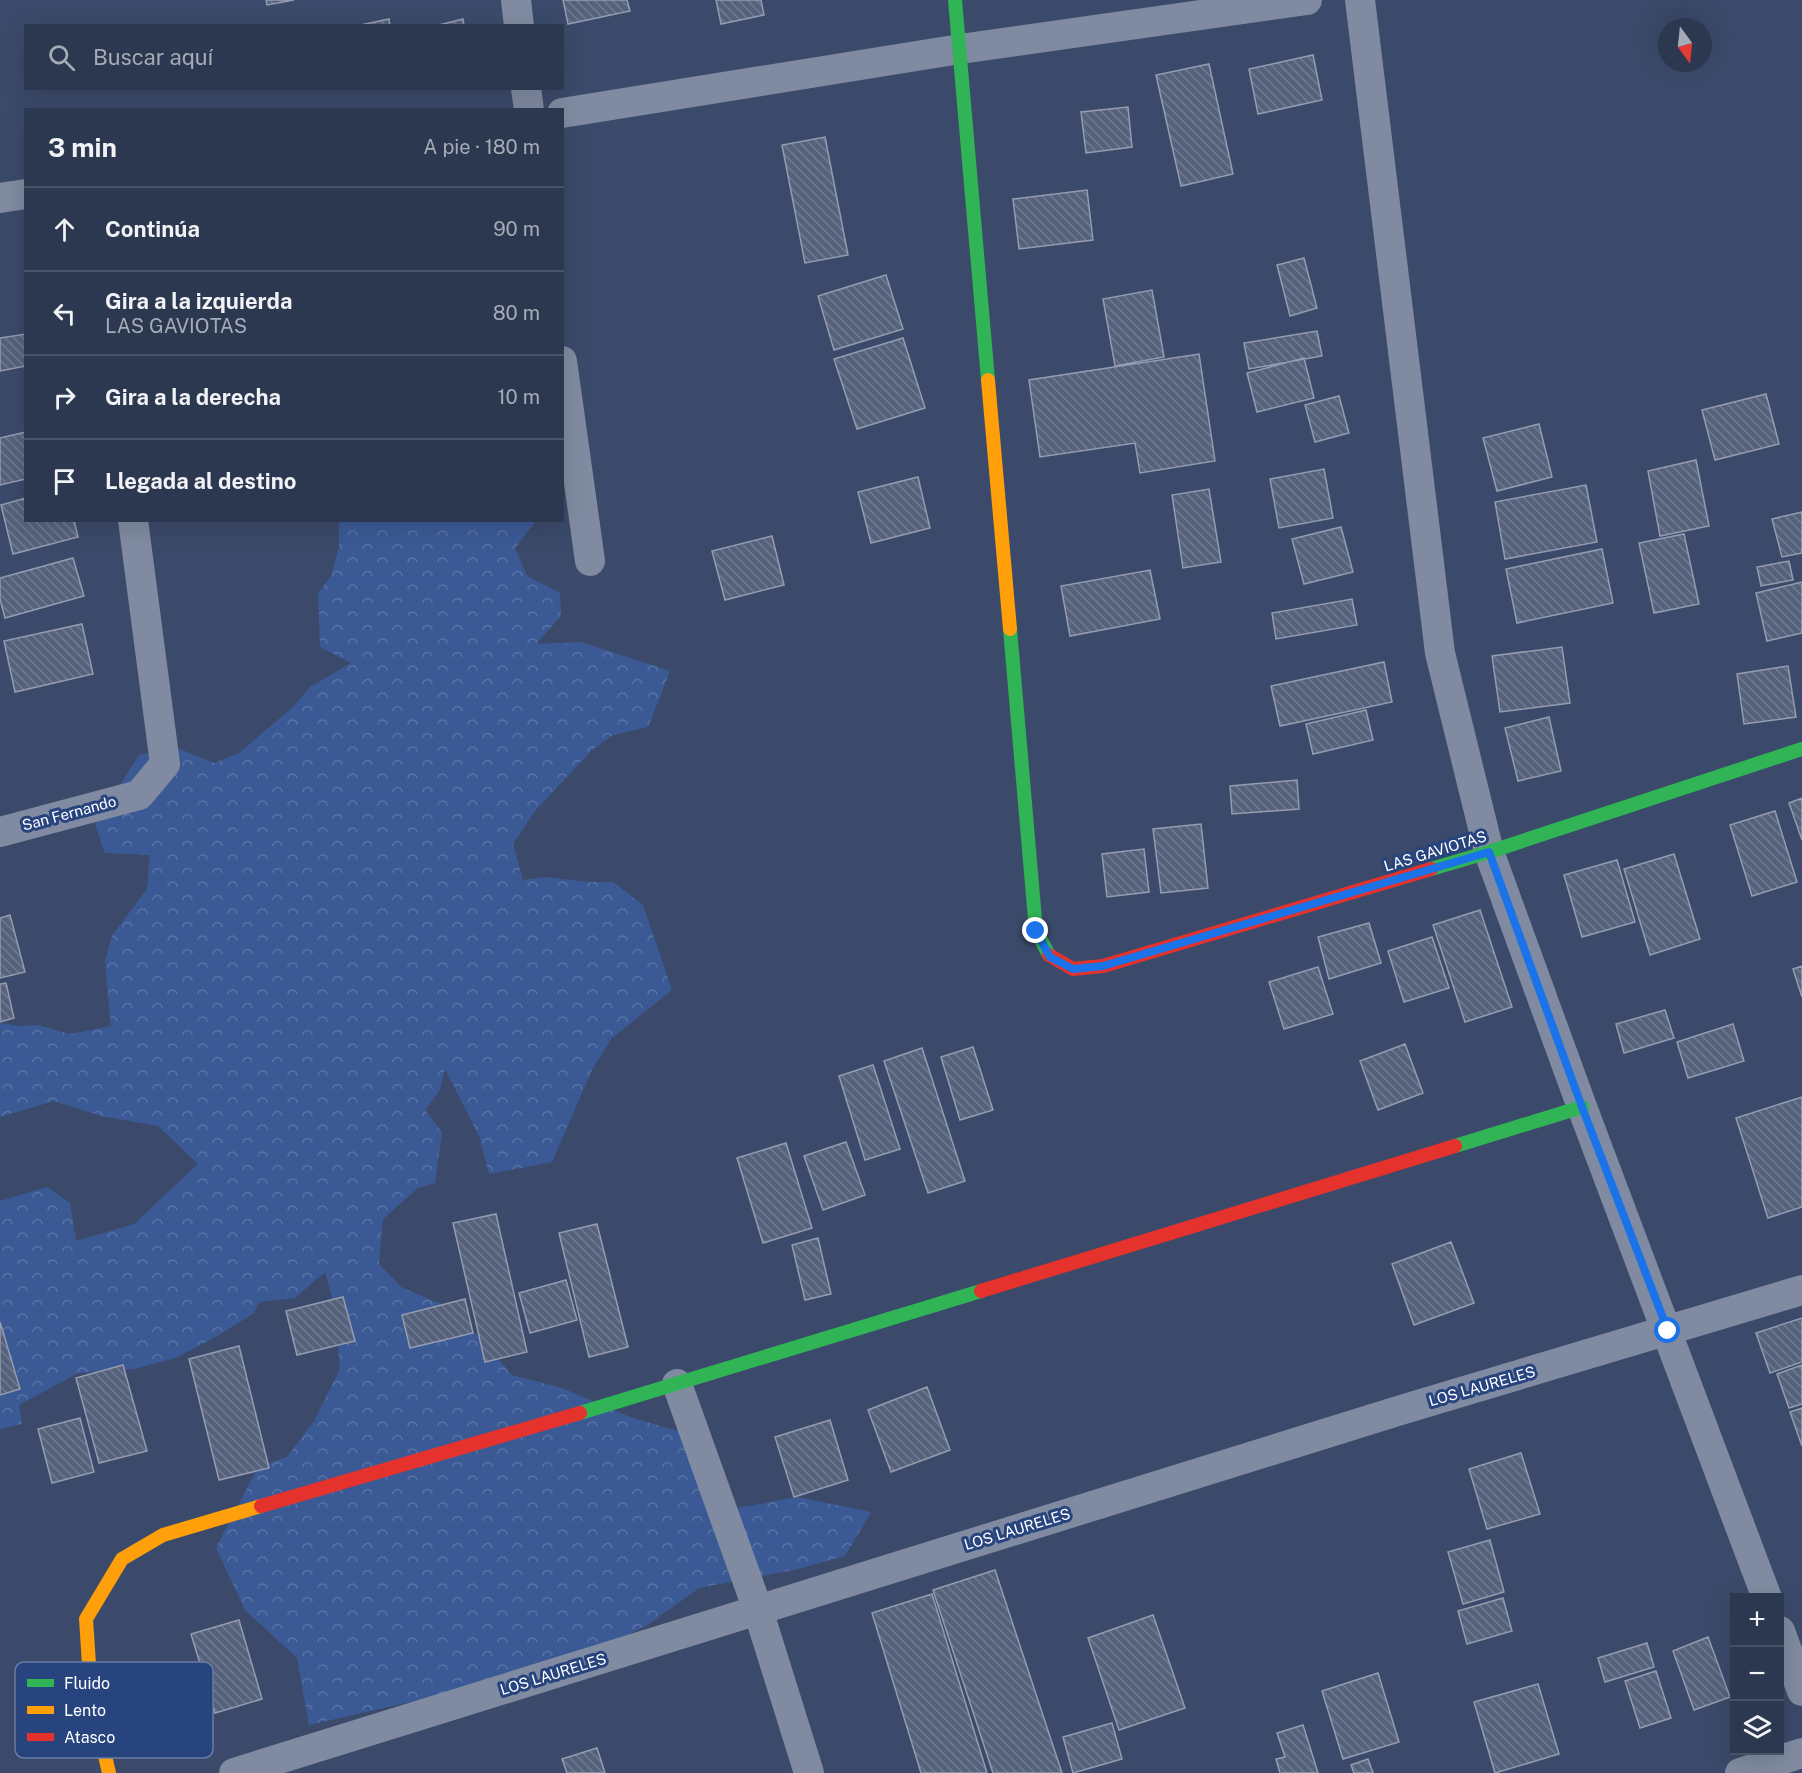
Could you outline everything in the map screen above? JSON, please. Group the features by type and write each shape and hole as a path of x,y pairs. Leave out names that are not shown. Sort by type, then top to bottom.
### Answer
{"street":[{"path":"516,0 519,24"},
{"path":"955,0 960,49"},
{"path":"564,113 960,49 1307,0"},
{"path":"1360,0 1440,653 1489,852 1582,1107 1765,1593"},
{"name":"LAS GAVIOTAS","path":"960,49 1036,931 1050,957 1073,969 1103,966 1489,852 1802,749"},
{"path":"526,90 529,108"},
{"path":"0,198 24,194"},
{"path":"564,375 590,561"},
{"name":"San Fernando","path":"0,832 139,795 165,764 133,522"},
{"path":"89,1662 86,1619 122,1559 164,1535 677,1384 1582,1107"},
{"name":"LOS LAURELES","path":"234,1773 1401,1410 1802,1290"},
{"path":"677,1384 758,1610 809,1773"},
{"path":"1784,1644 1802,1691"},
{"path":"1740,1773 1802,1753"},
{"path":"107,1758 110,1773"}],"green space":[{"path":"339,522 535,522 515,548 527,576 560,593 561,616 536,644 581,642 670,671 648,727 613,735 592,750 535,811 513,844 523,880 545,877 613,882 643,905 672,990 612,1038 592,1070 552,1162 489,1174 479,1136 445,1069 440,1090 425,1110 442,1132 435,1183 418,1188 383,1219 379,1264 401,1287 443,1305 479,1337 512,1375 562,1388 630,1417 705,1439 733,1509 797,1497 871,1512 845,1556 798,1569 699,1588 649,1624 586,1657 463,1690 309,1725 297,1658 245,1610 216,1548 258,1467 287,1457 314,1421 340,1369 335,1308 325,1272 295,1298 259,1302 254,1313 214,1338 175,1358 134,1369 78,1373 19,1405 22,1424 0,1429 0,1201 47,1187 70,1203 76,1241 134,1224 198,1164 158,1126 101,1116 54,1101 0,1117 0,1023 19,1026 38,1025 70,1034 111,1026 105,962 112,936 147,889 150,855 105,853 95,824 139,755 175,747 214,763 239,753 294,706 310,687 351,663 320,647 318,593 331,576 339,547"}],"building":[{"path":"266,0 294,0 267,5"},
{"path":"563,0 627,0 630,11 568,24"},
{"path":"716,0 761,0 764,15 721,24"},
{"path":"389,19 390,24 365,24"},
{"path":"463,19 464,24 443,24"},
{"path":"1313,55 1322,100 1258,114 1249,69"},
{"path":"1209,64 1233,174 1181,186 1156,75"},
{"path":"1128,107 1132,147 1086,153 1081,112"},
{"path":"825,137 848,255 805,263 782,145"},
{"path":"1087,190 1093,240 1019,249 1013,199"},
{"path":"1304,258 1317,308 1290,316 1277,265"},
{"path":"886,275 903,329 834,350 818,296"},
{"path":"1152,290 1164,357 1115,366 1103,299"},
{"path":"1317,331 1322,356 1249,369 1244,343"},
{"path":"24,334 24,366 0,371 0,338"},
{"path":"903,338 925,408 857,429 834,359"},
{"path":"1199,354 1215,461 1140,473 1135,443 1040,457 1029,380"},
{"path":"1304,358 1314,398 1257,412 1247,373"},
{"path":"1766,394 1779,444 1715,460 1702,410"},
{"path":"1339,396 1349,433 1315,442 1305,405"},
{"path":"1539,424 1552,477 1497,491 1483,438"},
{"path":"24,432 24,479 0,485 0,438"},
{"path":"1696,460 1709,526 1660,536 1648,471"},
{"path":"1324,469 1333,518 1279,528 1270,479"},
{"path":"918,477 930,528 871,543 858,492"},
{"path":"1586,485 1597,542 1505,559 1495,502"},
{"path":"1209,489 1221,562 1183,568 1172,495"},
{"path":"24,499 24,522 74,522 78,537 13,554 1,505"},
{"path":"1802,512 1802,553 1782,557 1772,519"},
{"path":"1341,527 1353,572 1304,584 1292,539"},
{"path":"1684,534 1699,604 1654,613 1639,543"},
{"path":"772,536 784,585 725,600 712,551"},
{"path":"1602,549 1613,603 1517,623 1506,569"},
{"path":"73,558 84,596 5,618 0,599 0,578"},
{"path":"1789,561 1793,580 1761,586 1757,567"},
{"path":"1150,570 1160,619 1070,636 1061,586"},
{"path":"1802,582 1802,633 1767,641 1756,593"},
{"path":"1352,599 1357,625 1276,639 1272,613"},
{"path":"82,624 93,674 15,692 4,641"},
{"path":"1562,647 1570,703 1500,712 1492,656"},
{"path":"1384,662 1392,702 1280,726 1271,686"},
{"path":"1788,666 1796,717 1744,724 1737,674"},
{"path":"1366,710 1373,740 1313,754 1306,724"},
{"path":"1549,717 1561,771 1518,781 1505,728"},
{"path":"1297,780 1299,809 1232,814 1230,786"},
{"path":"1802,798 1802,840 1789,803"},
{"path":"1775,811 1797,882 1752,896 1730,825"},
{"path":"1201,824 1208,888 1161,893 1153,829"},
{"path":"1144,849 1149,892 1107,897 1102,854"},
{"path":"1674,854 1700,939 1650,955 1624,869"},
{"path":"1617,860 1635,922 1582,937 1564,875"},
{"path":"1480,910 1512,1007 1465,1022 1433,925"},
{"path":"10,915 25,972 0,978 0,918"},
{"path":"1369,923 1381,963 1329,979 1318,937"},
{"path":"1432,937 1449,988 1404,1002 1388,951"},
{"path":"1802,966 1802,997 1793,969"},
{"path":"1318,967 1333,1014 1284,1029 1269,982"},
{"path":"6,983 14,1018 0,1022 0,984"},
{"path":"1665,1010 1674,1038 1624,1053 1616,1024"},
{"path":"1733,1024 1744,1061 1688,1078 1677,1042"},
{"path":"1405,1044 1423,1093 1378,1110 1360,1061"},
{"path":"973,1047 993,1110 960,1120 941,1057"},
{"path":"922,1048 965,1181 928,1193 884,1061"},
{"path":"873,1065 900,1149 865,1160 839,1076"},
{"path":"1802,1097 1802,1207 1768,1218 1736,1118"},
{"path":"846,1142 865,1195 823,1210 804,1156"},
{"path":"786,1143 812,1228 763,1243 737,1158"},
{"path":"496,1214 527,1352 485,1362 453,1223"},
{"path":"597,1224 628,1347 589,1357 559,1233"},
{"path":"818,1238 831,1294 805,1300 792,1245"},
{"path":"1451,1242 1474,1303 1414,1325 1392,1264"},
{"path":"566,1280 577,1320 530,1333 519,1293"},
{"path":"343,1297 355,1341 297,1355 286,1311"},
{"path":"465,1299 473,1333 410,1348 402,1315"},
{"path":"1802,1318 1802,1362 1770,1373 1756,1333"},
{"path":"0,1322 20,1389 0,1395"},
{"path":"239,1346 269,1468 219,1480 189,1359"},
{"path":"123,1365 147,1451 99,1463 76,1378"},
{"path":"1802,1365 1802,1404 1789,1408 1777,1374"},
{"path":"927,1387 950,1450 891,1472 868,1410"},
{"path":"1802,1408 1802,1446 1790,1412"},
{"path":"80,1418 94,1472 52,1483 38,1429"},
{"path":"830,1420 848,1480 794,1497 775,1437"},
{"path":"1521,1453 1540,1514 1487,1529 1469,1469"},
{"path":"1490,1540 1504,1592 1463,1604 1448,1552"},
{"path":"995,1570 1062,1773 993,1773 933,1590"},
{"path":"932,1594 987,1773 921,1773 872,1613"},
{"path":"1503,1598 1512,1631 1467,1644 1458,1611"},
{"path":"1153,1615 1185,1708 1119,1730 1088,1638"},
{"path":"239,1620 262,1699 215,1713 213,1662 200,1662 191,1634"},
{"path":"1708,1637 1730,1697 1694,1710 1673,1651"},
{"path":"1647,1643 1654,1667 1605,1682 1598,1658"},
{"path":"1656,1671 1671,1718 1640,1728 1625,1681"},
{"path":"1378,1673 1399,1742 1343,1759 1322,1691"},
{"path":"1538,1684 1559,1754 1495,1773 1474,1702"},
{"path":"1112,1723 1122,1759 1073,1773 1063,1737"},
{"path":"1303,1725 1318,1773 1280,1773 1276,1759 1285,1757 1277,1733"},
{"path":"597,1748 605,1773 567,1773 562,1759"},
{"path":"1368,1759 1373,1773 1354,1773 1351,1765"}],"traffic: fast":[{"path":"955,0 988,380"},
{"path":"1010,629 1036,931 1049,955"},
{"path":"1431,869 1802,749"},
{"path":"1455,1146 1582,1107"},
{"path":"580,1413 981,1291"}],"traffic: slow":[{"path":"988,380 1010,629"},
{"path":"89,1662 86,1619 122,1559 163,1535 261,1506"},
{"path":"106,1758 109,1773"}],"traffic: jam":[{"path":"1049,955 1073,969 1103,966 1431,869"},
{"path":"981,1291 1455,1146"},
{"path":"261,1506 580,1413"}],"route":[{"path":"1036,931 1050,957 1073,969 1103,966 1489,852 1582,1107 1668,1331"}]}
